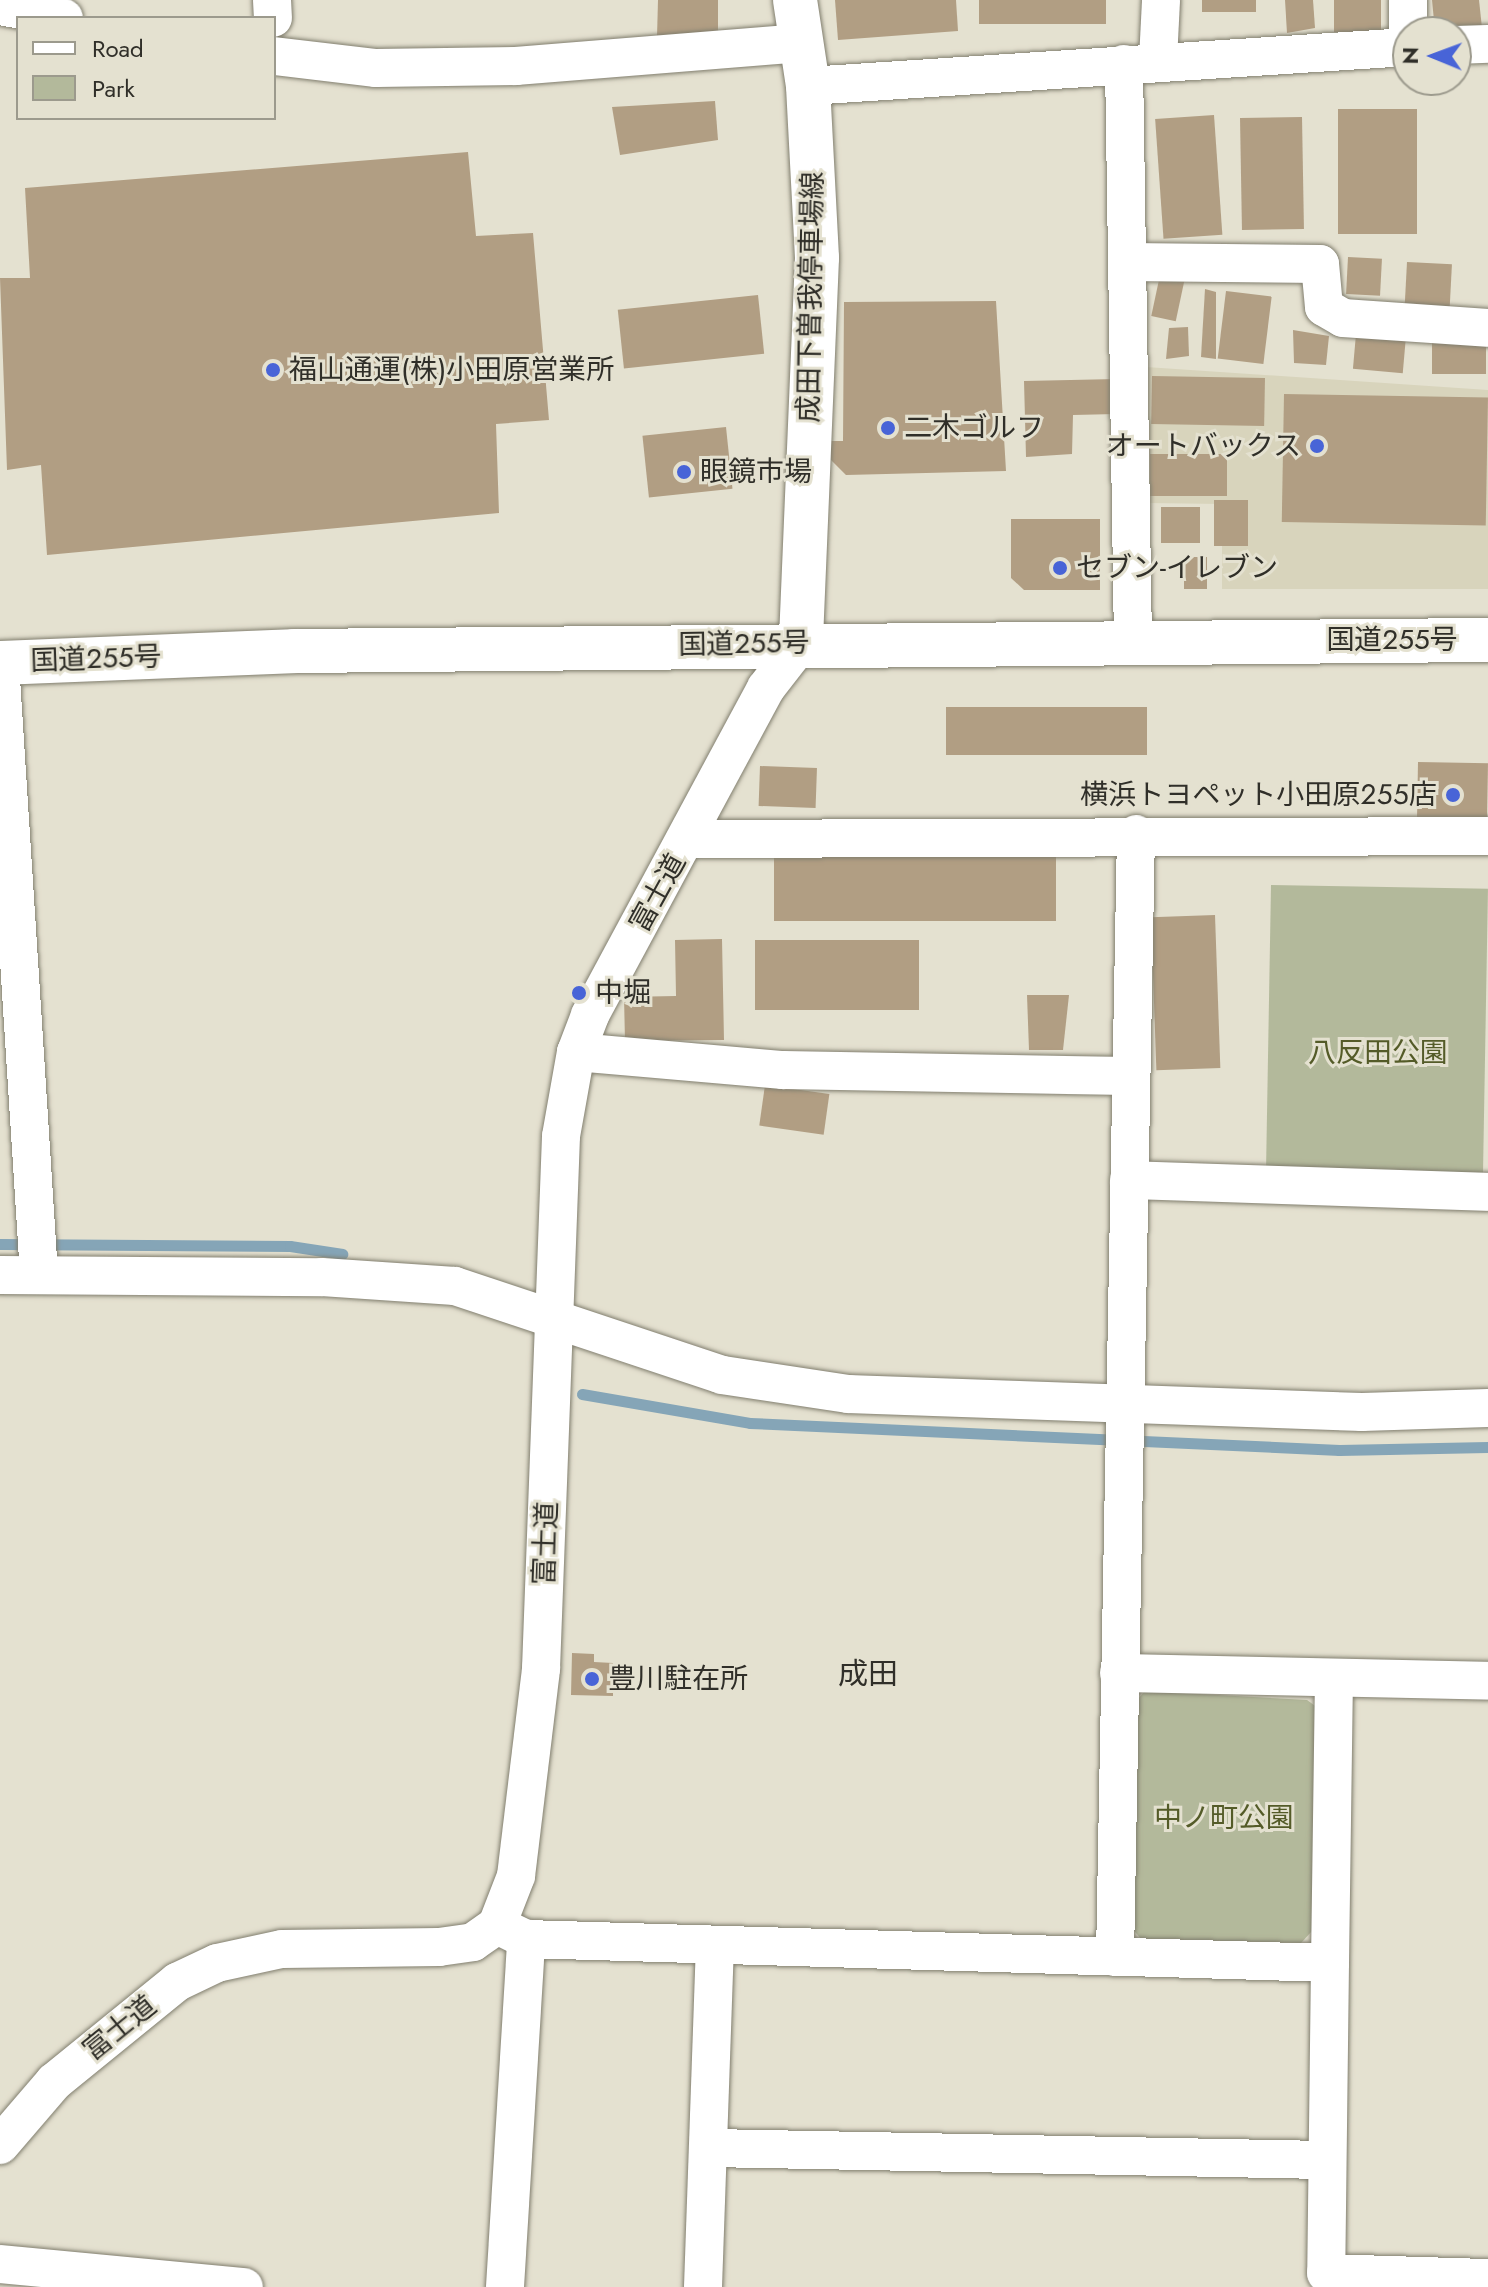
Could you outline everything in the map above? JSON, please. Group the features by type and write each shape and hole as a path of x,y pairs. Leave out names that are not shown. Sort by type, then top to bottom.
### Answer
{"main road":[{"name":"成田下曽我停車場線","path":"795,0 808,86 817,258 801,643"},
{"name":"国道255号","path":"0,663 310,651 801,643 1488,640"}],"street":[{"path":"1133,641 1127,262 1141,62 1161,0"},
{"path":"0,6 53,16"},
{"path":"276,47 376,68 516,66 801,43"},
{"path":"808,86 1392,48"},
{"path":"1127,262 1320,264 1324,307 1343,318 1488,328"},
{"name":"富士道","path":"0,2145 67,2072 177,1982 217,1963 282,1949 439,1947 511,1932 541,1669 561,1136 576,1052 590,1015 688,839 766,688 801,643"},
{"path":"0,663 40,1254"},
{"path":"688,839 1136,834 1488,836"},
{"path":"1115,1957 1129,1076 1136,834"},
{"path":"576,1052 783,1070 1129,1076"},
{"path":"1129,1180 1488,1192"},
{"path":"0,1275 40,1254 455,1286 650,1353 778,1385 1125,1425 1488,1408"},
{"path":"1119,1673 1488,1681"},
{"path":"1334,1678 1325,2280 1488,2278"},
{"path":"505,2287 511,1932 715,1947 1330,1963"},
{"path":"703,2287 711,2148 715,1947"},
{"path":"711,2148 1327,2160"},
{"path":"0,2264 244,2287"}],"shaded area":[{"name":"オートバックス","path":"1146,367 1488,390 1488,589 1222,589 1222,504 1146,503"}],"green space":[{"name":"八反田公園","path":"1271,885 1488,889 1483,1173 1266,1169"},
{"name":"中ノ町公園","path":"1145,1691 1307,1700 1318,1708 1312,1931 1301,1943 1141,1939 1131,1927 1135,1702"}],"building":[{"path":"658,0 718,0 718,45 657,37"},
{"path":"835,0 956,0 958,31 838,40"},
{"path":"979,0 1106,0 1106,24 979,24"},
{"path":"1202,0 1256,0 1256,12 1202,12"},
{"path":"1285,0 1313,0 1315,28 1287,33"},
{"path":"1334,0 1381,0 1381,32 1334,32"},
{"path":"1432,0 1479,0 1482,28 1472,29 1472,16 1434,16"},
{"path":"715,101 718,140 620,155 612,107"},
{"path":"1338,109 1417,109 1417,234 1338,234"},
{"path":"1214,115 1222,235 1164,239 1155,119"},
{"path":"1302,117 1304,229 1242,230 1240,118"},
{"name":"福山通運(株)小田原営業所","path":"468,152 476,236 533,233 549,420 496,424 499,513 47,555 41,465 7,470 0,278 30,278 25,188"},
{"path":"1348,257 1382,259 1380,296 1346,294"},
{"path":"1407,262 1452,264 1450,307 1405,305"},
{"path":"1160,275 1184,280 1176,321 1151,316"},
{"path":"1205,289 1216,292 1216,359 1201,357"},
{"path":"1226,291 1272,297 1263,364 1218,358"},
{"path":"758,295 764,354 624,368 618,310"},
{"path":"996,301 1006,471 846,475 831,460 831,441 843,441 844,302"},
{"path":"1188,327 1189,356 1166,359 1169,328"},
{"path":"1293,330 1329,336 1326,365 1294,363"},
{"path":"1356,334 1406,338 1403,373 1353,369"},
{"path":"1432,338 1486,338 1486,374 1432,374"},
{"path":"1152,376 1265,378 1264,426 1151,424"},
{"path":"1117,379 1116,414 1073,415 1072,454 1026,457 1024,381"},
{"path":"1284,394 1488,398 1486,526 1282,522"},
{"path":"726,427 732,489 649,497 642,436"},
{"path":"1150,454 1227,454 1227,496 1150,496"},
{"path":"1214,500 1248,500 1248,546 1214,546"},
{"path":"1161,507 1200,507 1200,543 1161,543"},
{"path":"1011,519 1100,519 1100,590 1024,590 1011,578"},
{"path":"1184,557 1207,557 1207,589 1184,589"},
{"path":"946,707 1147,707 1147,755 946,755"},
{"name":"横浜トヨペット小田原２５５店","path":"1418,762 1488,763 1487,827 1417,826"},
{"path":"760,766 817,768 816,808 759,806"},
{"path":"774,854 1056,854 1056,921 774,921"},
{"path":"1215,915 1220,1068 1156,1070 1151,917"},
{"path":"722,939 724,1040 625,1041 624,997 676,996 675,940"},
{"path":"755,940 919,940 919,1010 755,1010"},
{"path":"1027,995 1069,995 1063,1050 1029,1050"},
{"path":"765,1085 829,1094 824,1135 759,1126"},
{"name":"豊川駐在所","path":"572,1653 594,1654 594,1662 613,1663 613,1696 571,1695"}],"waterway":[{"path":"0,1244 290,1246 342,1254"},
{"path":"582,1394 750,1423 1339,1450 1488,1447"}],"place":[{"name":"福山通運(株)小田原営業所","path":"273,370"},
{"name":"二木ゴルフ","path":"888,428"},
{"name":"オートバックス","path":"1317,446"},
{"name":"眼鏡市場","path":"684,472"},
{"name":"セブン-イレブン","path":"1060,568"},
{"name":"横浜トヨペット小田原２５５店","path":"1453,795"},
{"name":"中堀","path":"579,993"},
{"name":"豊川駐在所","path":"592,1679"}],"district":[{"name":"成田","path":"868,1674"}]}
